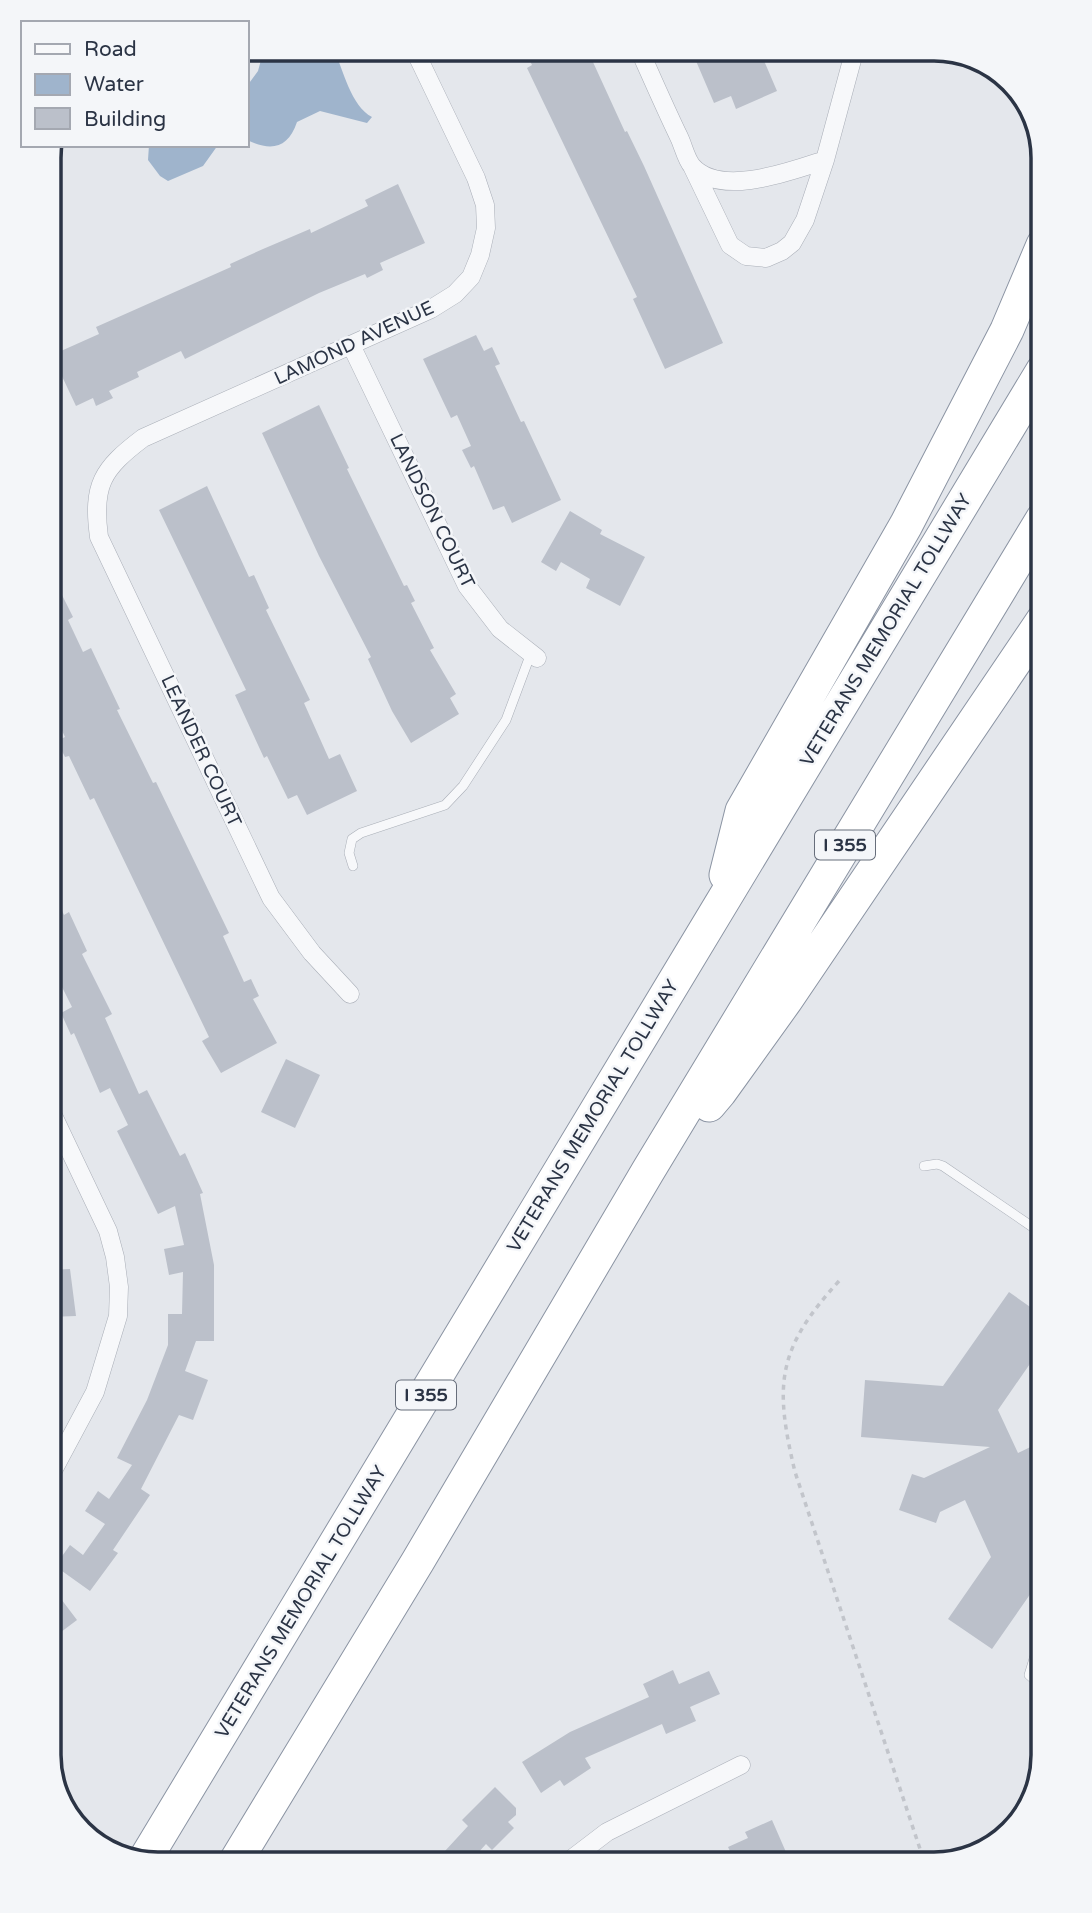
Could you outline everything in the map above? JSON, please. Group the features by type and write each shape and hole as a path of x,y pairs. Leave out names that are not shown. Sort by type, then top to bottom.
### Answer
{"highway":[{"path":"719,904 742,811 948,445 1007,330 1031,273"},
{"name":"VETERANS MEMORIAL TOLLWAY","path":"150,1852 1031,390"},
{"name":"I 355","path":"241,1852 418,1561 648,1171 1031,539"},
{"path":"648,1171 728,1082 1031,638"}],"street":[{"name":"LAMOND AVENUE","path":"99,486 108,469 124,452 143,438 431,309 455,294 471,277 486,228 485,205 476,178 420,61"},
{"path":"644,61 730,245 746,256 766,258 792,243 805,220 825,160 852,61"},
{"path":"692,166 711,178 727,181 783,174 825,160"},
{"name":"LANDSON COURT","path":"351,345 467,586 500,629 534,656"},
{"name":"LEANDER COURT","path":"99,486 96,512 99,537 271,898 312,953 350,995"},
{"path":"61,1132 108,1231 119,1287 118,1316 95,1392 61,1456"},
{"path":"579,1852 607,1832 740,1765"}],"lane":[{"path":"352,866 349,852 352,839 361,833 445,805 463,786 506,720 534,656"},
{"path":"924,1166 943,1166 1031,1226"}],"path":[{"path":"839,1281 814,1309 796,1338 786,1364 785,1430 795,1472 921,1852"}],"water":[{"path":"261,61 338,61 358,105 372,117 367,123 320,111 297,122 284,142 271,146 256,144 248,140 248,85 258,71"},
{"path":"149,147 217,147 203,166 168,181 160,176 148,160"}],"building":[{"path":"530,61 592,61 644,166 723,343 665,369 633,299 637,297 527,68 532,65"},
{"path":"696,61 764,61 777,91 736,109 731,96 714,103"},
{"path":"398,184 425,243 380,263 383,270 367,278 365,274 319,293 185,359 181,351 137,372 139,377 109,391 113,398 96,406 93,398 76,406 61,374 61,351 99,334 96,327 231,267 230,264 263,249 310,229 311,233 368,206 365,200"},
{"path":"476,335 484,351 492,347 500,364 495,366 561,500 512,523 504,506 493,510 474,466 471,468 462,450 471,446 457,415 451,418 423,359"},
{"path":"319,405 404,586 407,585 415,601 411,603 434,648 430,650 456,694 450,698 459,714 411,743 392,711 368,659 371,657 319,556 262,433"},
{"path":"207,486 249,577 254,575 269,608 266,610 310,700 304,703 329,759 340,754 357,791 307,815 297,795 288,799 267,756 264,758 235,695 246,690 159,510"},
{"path":"570,511 602,530 600,534 645,557 620,606 586,588 590,579 561,562 556,571 541,562"},
{"path":"61,593 73,617 68,620 83,652 91,648 120,709 117,710 153,783 156,782 229,933 223,936 244,982 251,979 259,996 253,999 277,1043 221,1073 202,1041 209,1037 94,798 90,800 69,756 65,757 61,749 61,739 65,737 61,728"},
{"path":"61,909 64,915 69,912 87,951 82,954 112,1014 105,1018 139,1094 147,1090 180,1156 185,1153 203,1193 200,1194 214,1265 214,1341 196,1341 185,1371 208,1380 193,1420 179,1415 141,1489 150,1495 113,1550 118,1553 90,1591 61,1570 61,1558 70,1545 83,1555 105,1524 85,1511 98,1491 109,1499 132,1465 117,1458 147,1400 168,1345 168,1314 182,1314 183,1272 169,1275 164,1249 184,1245 175,1206 158,1214 117,1131 128,1125 110,1088 100,1093 74,1033 71,1035 61,1013 72,1007 61,985"},
{"path":"286,1059 320,1075 295,1128 261,1112"},
{"path":"61,1269 70,1269 76,1316 61,1317"},
{"path":"1009,1292 1031,1308 1031,1362 998,1410 1018,1453 1031,1447 1031,1593 992,1649 948,1619 991,1557 965,1500 940,1512 936,1523 899,1510 912,1474 924,1478 990,1447 861,1437 865,1380 943,1386"},
{"path":"61,1599 77,1620 61,1632"},
{"path":"673,1670 679,1684 709,1671 720,1694 690,1707 696,1721 666,1734 662,1724 585,1758 591,1768 564,1786 560,1780 541,1793 522,1762 570,1732 649,1697 643,1684"},
{"path":"495,1787 516,1808 516,1815 508,1822 514,1828 492,1850 486,1844 479,1852 444,1852 468,1826 462,1820"},
{"path":"772,1820 786,1852 730,1852 728,1847 748,1838 745,1832"}]}
